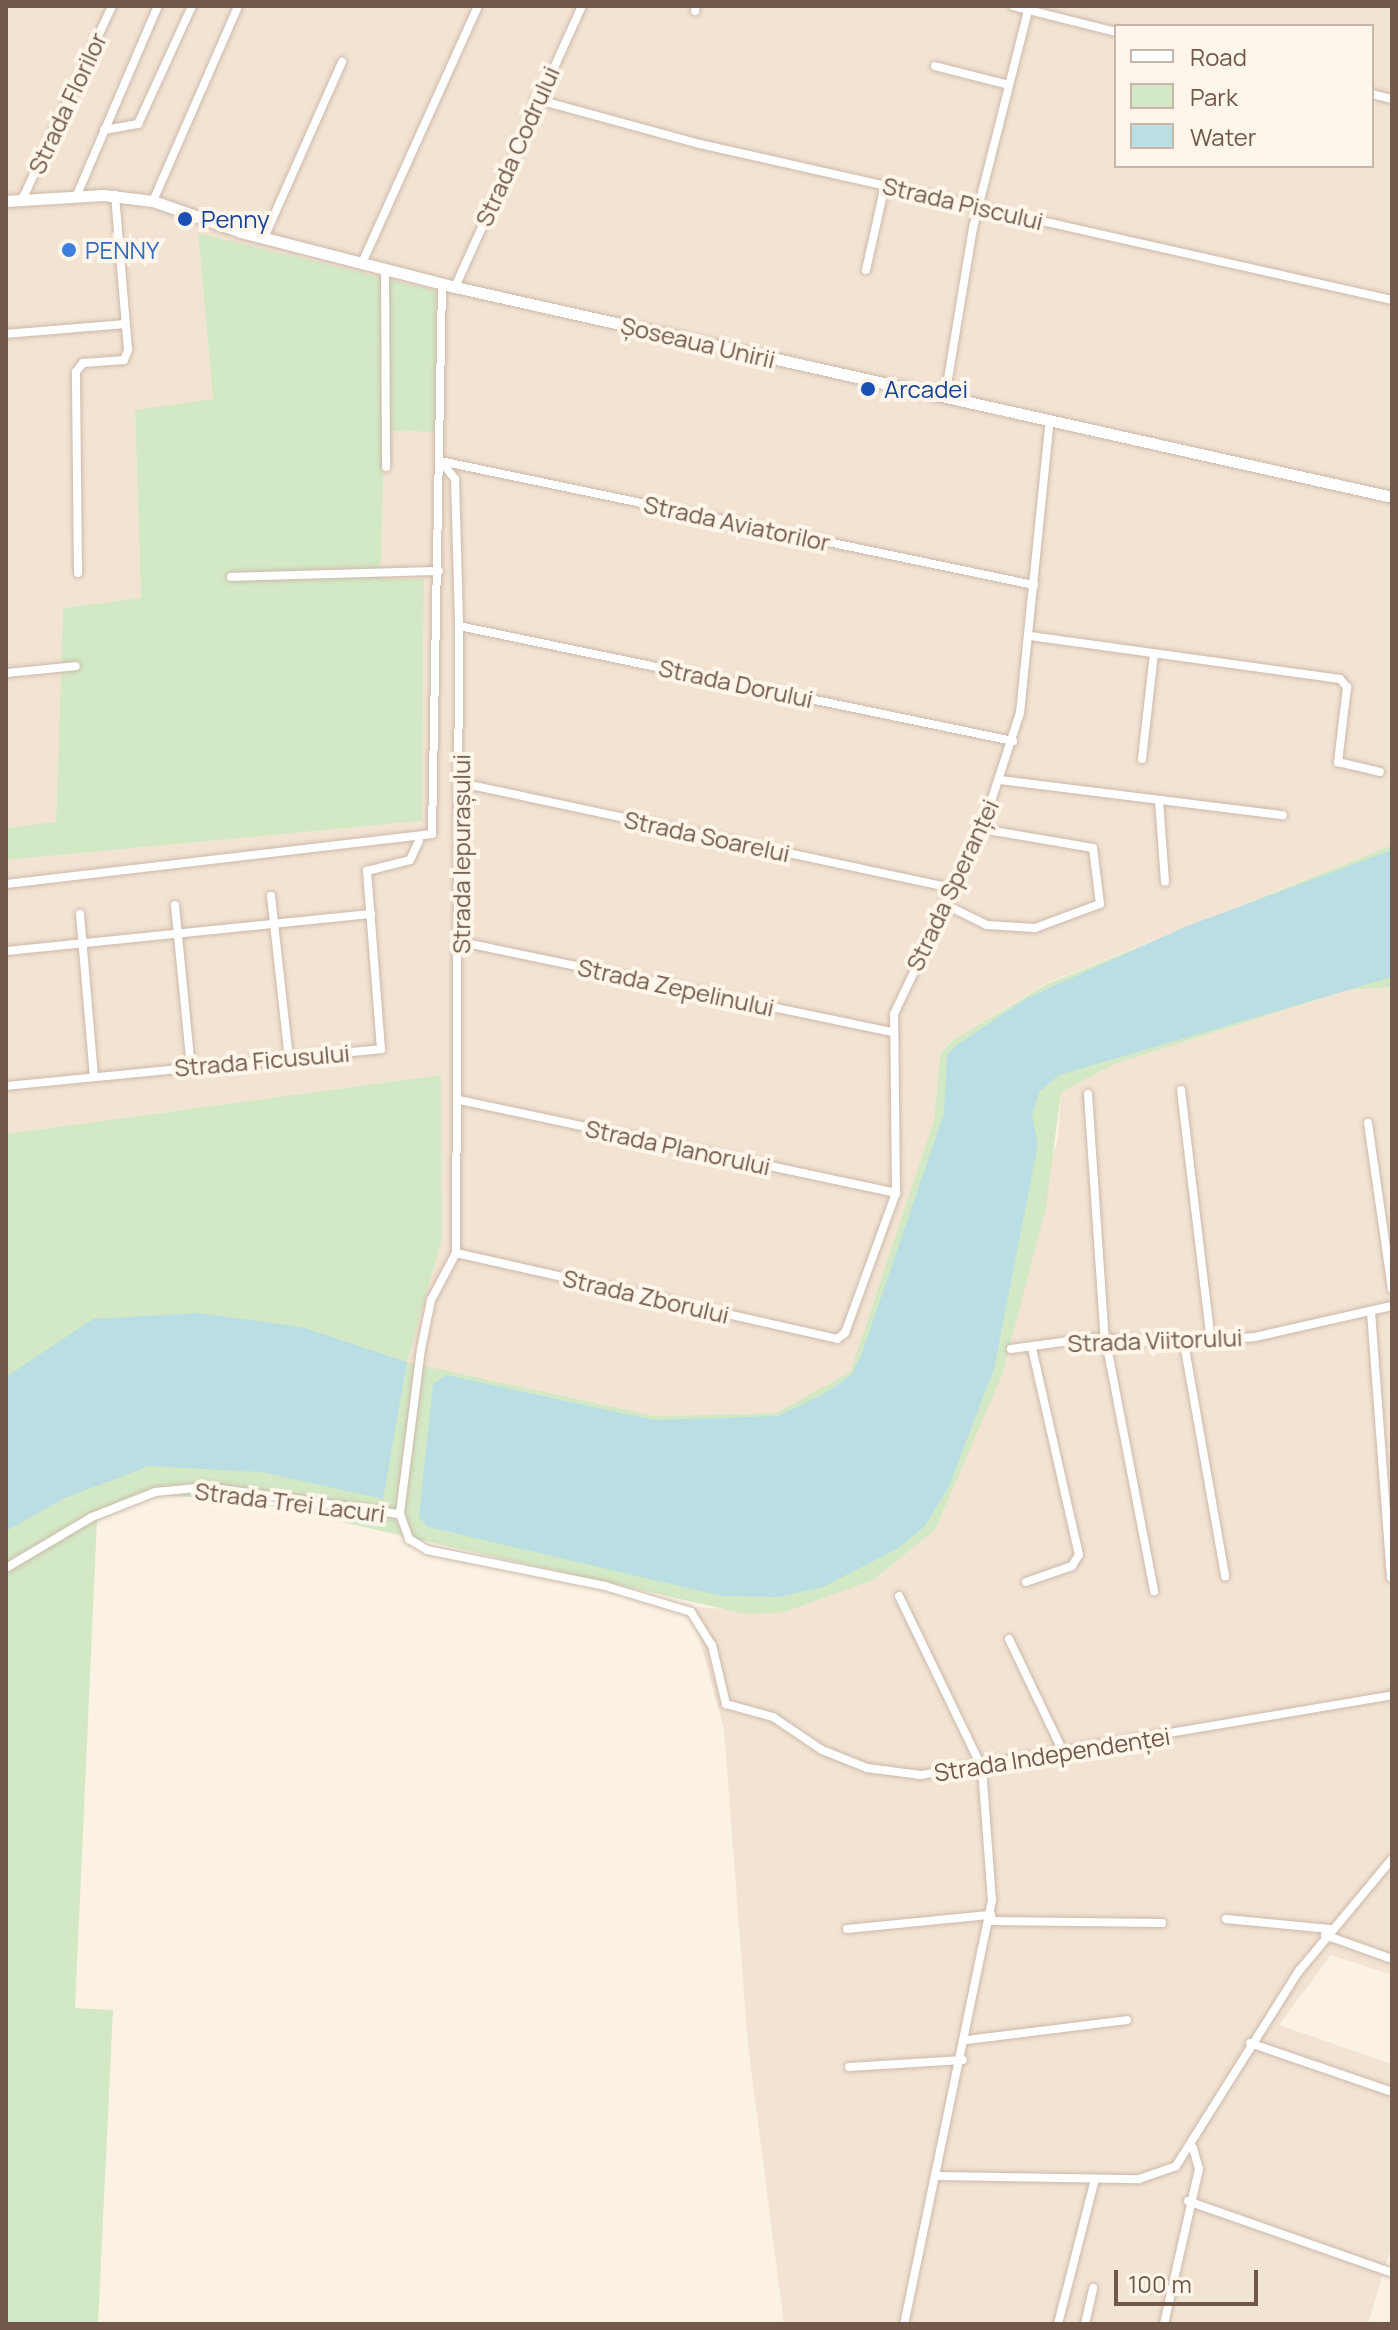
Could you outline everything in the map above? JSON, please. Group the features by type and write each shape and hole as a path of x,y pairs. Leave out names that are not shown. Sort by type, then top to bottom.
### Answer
{"main road":[{"name":"Șoseaua Unirii","path":"6,201 115,195 153,201 264,238 442,284 1392,497"}],"street":[{"name":"Strada Florilor","path":"22,200 112,6"},
{"path":"76,197 158,6"},
{"path":"104,130 138,124 192,6"},
{"path":"153,201 238,6"},
{"path":"362,263 478,6"},
{"name":"Strada Codrului","path":"455,287 535,99 582,6"},
{"path":"1013,6 1114,32"},
{"path":"945,397 979,207 1028,10"},
{"path":"264,238 342,62"},
{"path":"935,66 1009,85"},
{"name":"Strada Piscului","path":"535,99 885,185 1392,300"},
{"path":"866,270 885,185"},
{"path":"78,573 76,372 83,363 124,360 125,324 115,195"},
{"path":"385,269 386,467"},
{"name":"Strada Iepurașului","path":"423,840 435,820 442,284"},
{"path":"6,334 125,324"},
{"name":"Strada Speranței","path":"837,1339 856,1312 896,1193 891,1032 944,904 982,829 1013,741 1030,636 1050,420"},
{"name":"Strada Iepurașului","path":"441,461 455,479 459,626 461,942 456,1253"},
{"name":"Strada Aviatorilor","path":"441,461 1034,585"},
{"path":"231,577 439,571"},
{"name":"Strada Dorului","path":"459,626 1013,741"},
{"path":"1030,636 1340,679 1347,687 1338,762 1380,772"},
{"path":"1142,759 1154,654"},
{"path":"6,673 76,666"},
{"path":"1000,780 1283,815"},
{"name":"Strada Soarelui","path":"461,783 952,888"},
{"path":"1159,800 1165,882"},
{"path":"944,904 987,925 1035,928 1100,904 1093,848 982,829"},
{"path":"6,884 248,859 274,849 423,840"},
{"name":"Strada Ficusului","path":"6,1086 289,1058 385,1044 368,867 410,860 423,840"},
{"path":"271,896 289,1058"},
{"path":"175,905 191,1067"},
{"path":"80,914 94,1076"},
{"path":"6,951 178,931 371,914"},
{"name":"Strada Zepelinului","path":"461,942 891,1032"},
{"path":"1181,1090 1211,1341"},
{"path":"1088,1094 1108,1338 1121,1442 1154,1591"},
{"name":"Strada Planorului","path":"459,1100 896,1193"},
{"path":"1368,1123 1392,1289"},
{"path":"400,1514 427,1318 456,1253"},
{"name":"Strada Zborului","path":"456,1253 837,1339"},
{"name":"Strada Viitorului","path":"1011,1349 1108,1338 1184,1343 1310,1330 1392,1306"},
{"path":"1371,1312 1391,1577"},
{"path":"1184,1343 1225,1576"},
{"path":"1026,1582 1072,1566 1079,1555 1032,1348"},
{"name":"Strada Trei Lacuri","path":"6,1568 92,1517 155,1492 207,1487 400,1514"},
{"name":"Strada Independenței","path":"400,1514 409,1539 427,1550 605,1586 691,1612 712,1645 726,1704 760,1711 822,1750 876,1771 921,1775 982,1768 1392,1695"},
{"path":"899,1596 982,1768 990,1918 963,2060 904,2324"},
{"path":"1009,1639 1064,1754"},
{"path":"938,2176 1095,2179 1160,2175 1193,2148 1250,2043 1327,1932 1392,1859"},
{"path":"847,1929 990,1918 1162,1923"},
{"path":"1226,1919 1327,1932 1392,1959"},
{"path":"967,2040 1127,2020"},
{"path":"1250,2043 1392,2092"},
{"path":"849,2067 963,2060"},
{"path":"1164,2324 1188,2201 1199,2169 1193,2148"},
{"path":"1058,2324 1095,2179"},
{"path":"1188,2201 1392,2273"},
{"path":"1085,2324 1093,2288"}],"shaded area":[{"path":"6,6 1392,6 1392,845 1047,983 953,1040 940,1054 934,1120 850,1372 776,1413 655,1416 407,1362 442,1239 441,1075 6,1134 6,860 422,821 424,580 380,579 385,431 434,432 198,233 213,400 135,410 141,598 63,608 56,823 6,828"},
{"path":"1392,987 1392,1975 1331,1955 1279,2025 1392,2064 1392,2244 1368,2324 784,2324 748,2045 724,1729 691,1607 785,1612 873,1580 935,1530 1058,1139 1061,1092 1117,1063 1348,990"}],"green space":[{"path":"198,233 436,291 435,432 385,431 380,579 424,579 422,821 6,860 6,828 56,822 63,608 141,598 135,410 213,399"},
{"path":"1392,845 1392,987 1348,990 1117,1063 1061,1092 1046,1207 1002,1375 935,1530 873,1580 785,1612 746,1614 250,1501 156,1495 97,1520 75,2008 113,2010 98,2324 6,2324 6,1134 441,1075 442,1239 407,1362 655,1416 776,1413 850,1372 934,1120 940,1054 953,1040 1047,984"}],"water":[{"path":"1392,850 1392,977 1059,1075 1040,1091 1032,1115 1038,1144 994,1369 949,1486 925,1526 897,1549 823,1587 780,1597 722,1596 428,1527 419,1517 433,1384 446,1375 654,1420 778,1416 824,1394 851,1375 861,1356 944,1113 947,1055 957,1045 1027,998 1187,926"},
{"path":"197,1313 302,1327 407,1362 383,1499 262,1472 149,1466 65,1498 6,1531 6,1377 93,1319"}],"place":[{"name":"Penny","path":"185,219"},
{"name":"PENNY","path":"69,250"},
{"name":"Arcadei","path":"868,389"}]}
